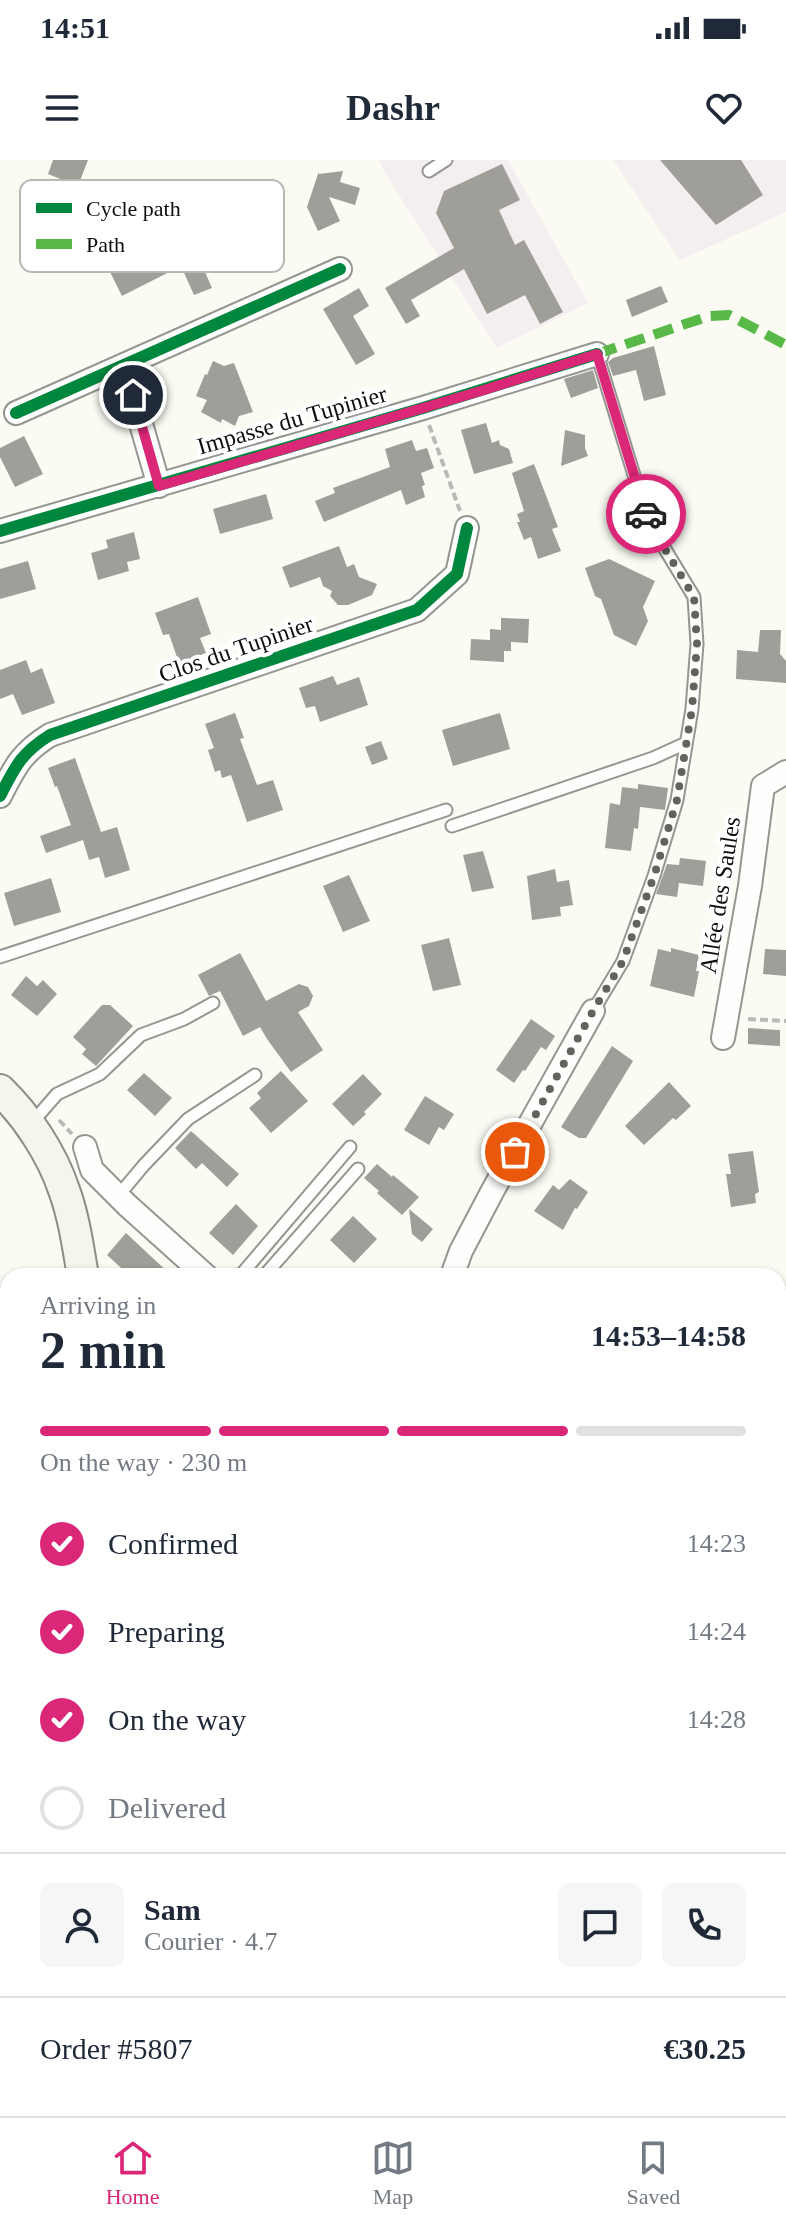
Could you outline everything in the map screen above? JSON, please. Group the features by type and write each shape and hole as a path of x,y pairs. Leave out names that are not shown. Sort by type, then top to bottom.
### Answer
{"main road":[{"path":"0,1090 30,1125 64,1189 82,1268"}],"street":[{"path":"16,413 340,269"},
{"name":"Impasse du Tupinier","path":"0,531 597,354"},
{"path":"124,365 159,486"},
{"name":"Clos du Tupinier","path":"0,796 18,761 50,735 417,610 457,574 467,528"},
{"name":"Allée des Saules","path":"725,1028 750,886 763,786 786,772"},
{"path":"455,1268 493,1190 593,1011"},
{"path":"85,1147 92,1170 197,1268"}],"lane":[{"path":"429,171 446,160"},
{"path":"593,1011 623,961 677,800 692,709 697,644 694,597 648,521 597,354"},
{"path":"452,826 653,758 686,743"},
{"path":"0,957 446,810"},
{"path":"30,1125 57,1094 100,1074 141,1035 184,1019 213,1003"},
{"path":"118,1196 188,1119 255,1075"},
{"path":"247,1268 350,1147"},
{"path":"271,1268 358,1169"}],"path":[{"path":"423,408 467,528"},
{"path":"725,1028 786,1021"}],"shaded area":[{"path":"379,160 508,160 588,303 497,348"},
{"path":"613,160 786,160 786,212 680,260"}],"building":[{"path":"53,160 88,160 80,180 63,180 48,174"},
{"path":"660,160 741,160 763,195 716,225"},
{"path":"502,164 520,200 499,210 515,245 524,240 563,312 540,324 525,295 487,314 464,269 411,300 420,316 406,324 385,288 454,248 436,213 444,191"},
{"path":"343,171 340,182 360,188 355,205 329,197 340,221 318,231 307,207 318,172"},
{"path":"110,272 169,272 122,296"},
{"path":"184,272 205,272 212,288 194,295"},
{"path":"661,286 668,302 632,317 626,300"},
{"path":"359,288 369,306 353,316 375,354 356,365 323,309"},
{"path":"654,346 666,395 644,401 636,370 613,376 608,362"},
{"path":"213,361 224,366 234,363 253,412 239,416 235,426 222,419 221,423 201,412 207,400 196,396"},
{"path":"593,370 598,388 571,398 564,379"},
{"path":"486,423 492,443 499,440 500,445 509,449 513,463 474,474 461,430"},
{"path":"565,430 585,435 588,456 561,466"},
{"path":"24,436 43,474 15,487 0,457 0,448"},
{"path":"412,440 416,451 427,448 434,468 421,473 425,497 406,505 401,490 324,522 315,501 335,493 333,488 390,467 385,449"},
{"path":"534,464 558,527 552,529 561,551 538,559 531,537 524,540 517,522 520,522 517,514 524,511 512,473"},
{"path":"266,494 273,519 220,534 213,509"},
{"path":"134,532 140,559 127,562 129,571 98,580 91,553 108,548 106,540"},
{"path":"339,546 347,567 354,564 359,577 377,584 372,595 348,605 338,605 330,596 332,591 323,586 320,577 290,588 282,567"},
{"path":"609,559 655,581 643,607 648,621 636,646 614,635 585,568"},
{"path":"28,561 36,589 0,599 0,569"},
{"path":"198,597 211,634 200,638 206,653 179,663 169,634 163,635 155,613"},
{"path":"501,618 529,619 528,643 511,642 511,651 504,651 504,662 470,660 471,639 490,640 490,629 501,630"},
{"path":"760,630 781,630 780,654 786,661 786,683 736,679 737,650 758,652"},
{"path":"26,660 31,673 42,668 55,703 22,715 13,694 0,699 0,670"},
{"path":"333,676 337,685 359,677 368,705 320,722 315,706 306,708 299,688"},
{"path":"235,713 244,738 240,739 257,785 273,780 283,810 247,822 231,775 222,778 220,770 215,772 208,750 214,748 205,724"},
{"path":"500,713 510,749 453,766 442,730"},
{"path":"381,741 388,759 372,765 365,747"},
{"path":"75,758 101,832 117,827 130,870 105,878 99,857 89,860 83,840 46,853 40,836 71,825 48,768"},
{"path":"638,784 668,788 665,810 640,807 638,829 634,828 631,851 605,848 610,803 620,805 622,787 638,789"},
{"path":"483,851 494,888 472,892 463,855"},
{"path":"680,858 706,861 703,886 679,883 677,897 656,894 667,864 679,865"},
{"path":"555,869 557,882 569,880 573,905 560,907 561,916 532,920 527,876"},
{"path":"349,875 370,921 343,932 323,886"},
{"path":"51,878 61,912 14,926 4,893"},
{"path":"449,938 461,985 433,991 421,945"},
{"path":"671,948 699,955 694,997 650,986 658,949 671,952"},
{"path":"765,949 786,950 786,976 763,974"},
{"path":"240,953 266,1001 299,984 308,987 313,996 309,1006 298,1012 323,1050 291,1072 260,1027 243,1036 220,991 209,996 198,975"},
{"path":"26,976 37,986 43,980 57,994 37,1016 11,995"},
{"path":"102,1005 110,1005 133,1026 96,1066 82,1054 86,1049 73,1037"},
{"path":"531,1019 555,1036 546,1050 541,1047 514,1083 496,1070"},
{"path":"748,1028 780,1030 780,1046 748,1044"},
{"path":"612,1046 633,1061 586,1138 579,1138 561,1127"},
{"path":"281,1071 308,1101 271,1133 249,1108 261,1098 257,1093"},
{"path":"144,1073 172,1098 155,1116 127,1090"},
{"path":"363,1074 382,1094 353,1126 332,1104"},
{"path":"669,1082 691,1106 644,1145 625,1126"},
{"path":"425,1096 454,1114 444,1130 439,1127 429,1145 404,1130"},
{"path":"191,1131 239,1174 227,1187 202,1163 196,1169 175,1148"},
{"path":"753,1151 759,1192 755,1194 756,1203 731,1207 726,1174 731,1174 728,1154"},
{"path":"377,1164 419,1197 402,1215 364,1178"},
{"path":"570,1179 588,1192 563,1230 534,1211 553,1185 559,1190"},
{"path":"236,1204 258,1226 233,1255 209,1233"},
{"path":"409,1209 433,1229 422,1242 412,1234"},
{"path":"353,1216 377,1239 354,1263 330,1240"},
{"path":"126,1233 163,1268 121,1268 107,1255"}],"marked path":[{"path":"597,354 709,316 729,315 786,345"}],"cycle path":[{"path":"16,413 340,269"},
{"path":"0,531 597,354"},
{"path":"0,796 20,761 50,735 417,610 457,574 467,528"}],"way so far":[{"path":"515,1152 623,961 677,800 692,709 697,644 694,597 646,514"}],"route":[{"path":"133,395 159,486 597,354 646,514"}]}
